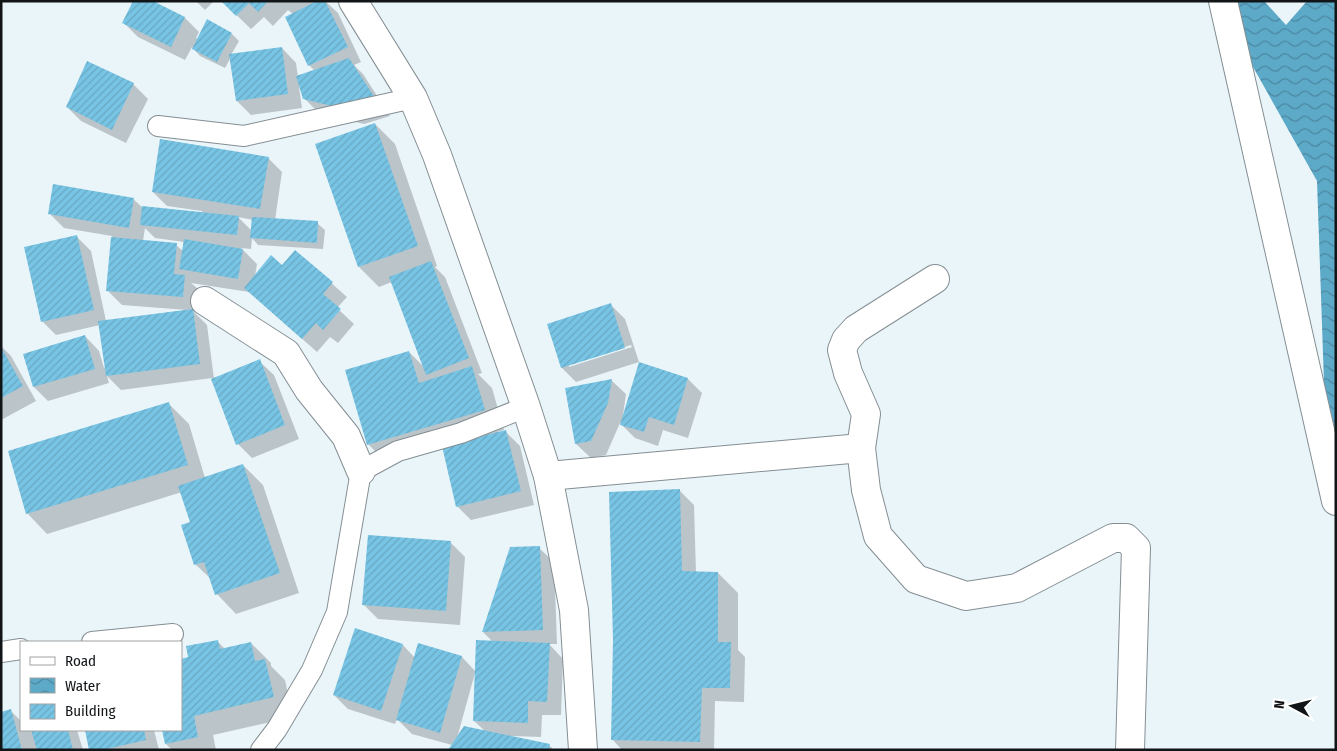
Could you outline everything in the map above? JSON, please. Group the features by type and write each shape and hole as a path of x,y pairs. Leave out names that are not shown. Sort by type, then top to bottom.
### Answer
{"street":[{"path":"353,1 413,98 437,155 526,407 548,476 574,610 585,749"},
{"path":"1223,1 1336,501"},
{"path":"935,279 856,329 846,340 842,350 848,373 866,414 861,448 866,490 878,536 916,579 966,596 1017,588 1113,538 1126,538 1136,548 1130,750"},
{"path":"205,301 286,352 309,390 346,436 361,471"},
{"path":"548,476 861,448"}],"lane":[{"path":"158,126 244,136 413,98"},
{"path":"261,750 277,729 312,670 337,612 361,471 398,451 461,433 526,407"},
{"path":"102,641 172,634"},
{"path":"1,652 20,650"}],"water":[{"path":"1216,1 1264,1 1286,25 1307,1 1336,1 1336,434 1324,383 1317,181"}],"building":[{"path":"133,1 153,1 185,17 171,47 122,23"},
{"path":"221,1 268,1 258,12 249,3 236,16"},
{"path":"317,1 325,1 348,47 308,66 285,17"},
{"path":"207,19 232,33 217,62 192,49"},
{"path":"282,47 288,94 236,101 229,54"},
{"path":"349,58 377,101 349,110 303,99 296,76"},
{"path":"87,61 134,83 112,130 66,107"},
{"path":"375,123 418,246 358,267 315,144"},
{"path":"160,139 269,157 260,209 152,192"},
{"path":"53,184 134,198 129,228 48,214"},
{"path":"142,206 239,216 237,235 140,225"},
{"path":"252,217 318,221 317,243 250,238"},
{"path":"77,235 94,310 41,322 24,247"},
{"path":"111,237 177,243 174,274 185,275 183,297 106,291"},
{"path":"184,239 243,249 238,279 179,269"},
{"path":"295,250 333,282 323,294 341,309 323,330 316,323 302,339 244,288 271,255 282,265"},
{"path":"431,261 469,358 426,375 389,277"},
{"path":"611,303 625,348 561,368 547,324"},
{"path":"193,309 200,364 106,376 98,321"},
{"path":"85,335 95,369 33,387 23,354"},
{"path":"1,347 23,386 1,398"},
{"path":"409,351 419,383 472,366 485,410 367,445 345,370"},
{"path":"260,359 285,425 236,445 211,379"},
{"path":"639,362 688,378 674,425 649,417 644,432 620,425"},
{"path":"612,379 608,403 591,441 575,444 565,388"},
{"path":"169,402 188,465 26,514 8,451"},
{"path":"506,430 521,491 456,507 442,446"},
{"path":"243,464 280,573 215,595 204,562 194,565 181,525 190,522 178,486"},
{"path":"680,489 682,571 718,572 718,642 731,642 730,688 702,688 700,742 611,740 613,640 609,492"},
{"path":"368,535 451,541 446,611 362,605"},
{"path":"540,546 543,630 482,632 510,547"},
{"path":"355,628 403,644 381,711 333,695"},
{"path":"218,640 220,649 251,642 255,661 265,659 274,697 194,716 198,737 165,744 162,731 182,731 182,659 188,657 186,646"},
{"path":"476,640 550,643 547,702 528,701 528,723 473,721"},
{"path":"418,643 462,656 440,733 396,720"},
{"path":"11,709 22,750 1,750 1,712"},
{"path":"464,726 550,744 549,750 448,750"},
{"path":"31,731 68,731 73,750 37,750"},
{"path":"85,731 144,731 146,740 102,750 89,750"}]}
